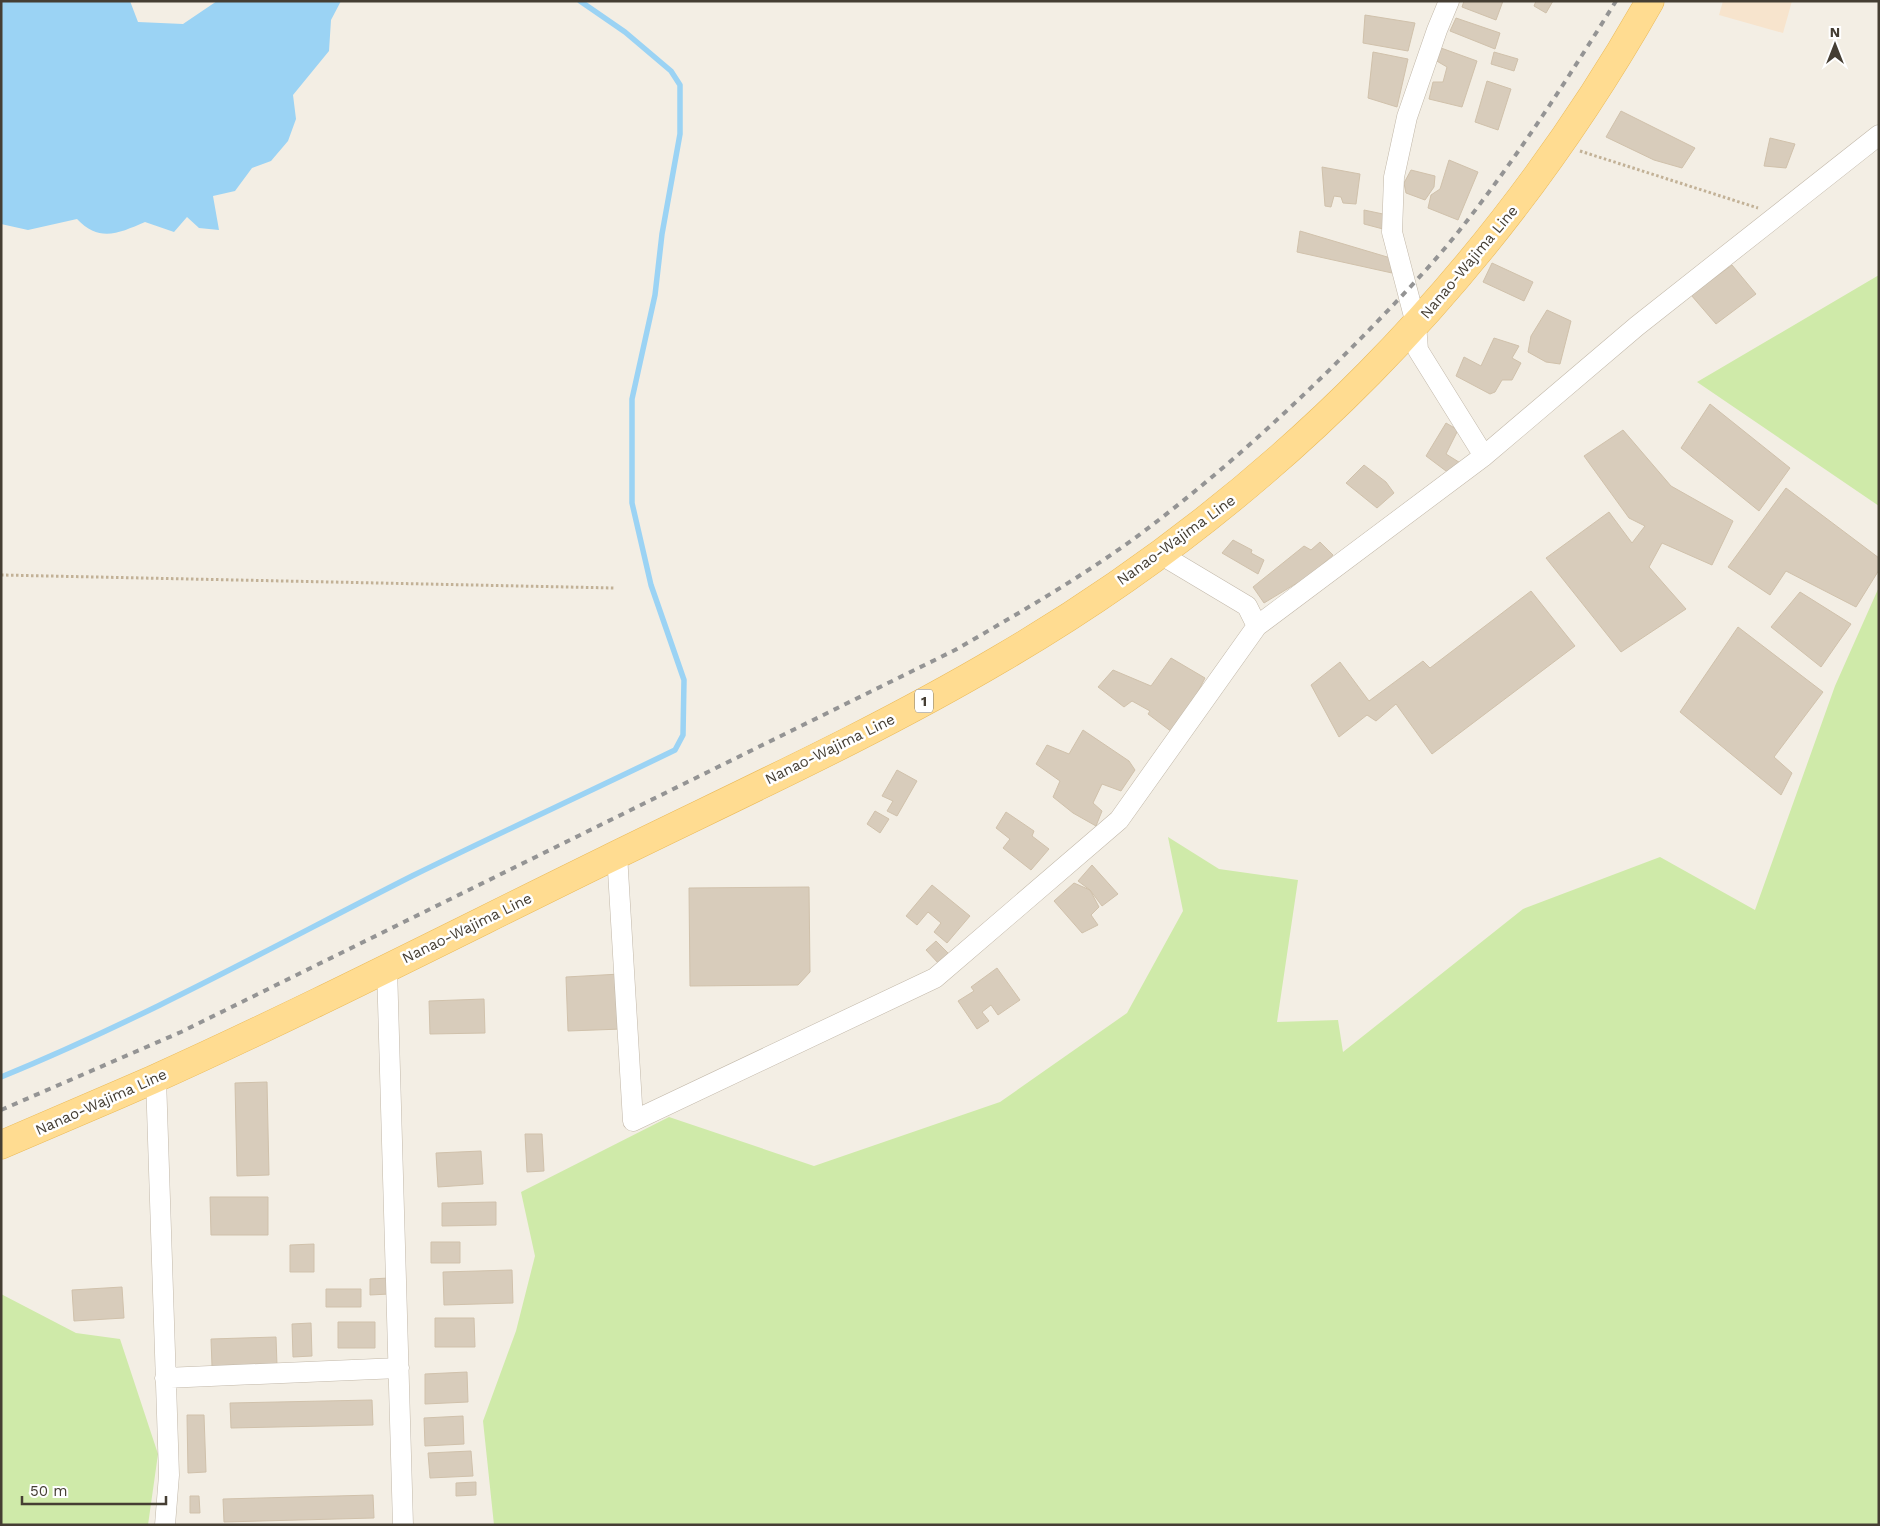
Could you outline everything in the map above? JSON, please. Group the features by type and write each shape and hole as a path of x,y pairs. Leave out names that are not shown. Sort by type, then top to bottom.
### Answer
{"main road":[{"name":"Nanao-Wajima Line","path":"1,1145 156,1078 387,967 895,717 978,672 1130,576 1242,491 1320,424 1416,324 1484,246 1525,195 1561,145 1650,1"}],"street":[{"path":"1450,1 1436,30 1407,117 1394,177 1392,232 1416,324 1418,350 1484,456"},
{"path":"617,854 633,1121 934,978 1119,820 1256,626 1484,456 1637,326 1776,214 1879,135"},
{"path":"1160,554 1247,606 1256,626"},
{"path":"387,967 403,1525"},
{"path":"156,1078 169,1475 165,1525"},
{"path":"165,1378 399,1368"}],"path":[{"path":"1561,145 1776,214"},
{"path":"1,574 614,588"}],"shaded area":[{"path":"1723,1 1792,1 1783,33 1719,15"}],"green space":[{"path":"1879,275 1879,506 1697,382"},
{"path":"1879,587 1879,1525 494,1525 483,1421 516,1331 535,1256 521,1192 669,1117 814,1166 1000,1102 1127,1013 1183,911 1168,837 1219,869 1298,880 1277,1022 1338,1020 1343,1052 1523,909 1660,857 1755,910 1835,686"},
{"path":"1,1294 76,1333 120,1339 158,1454 148,1525 1,1525"}],"water":[{"path":"1,1 130,1 138,22 183,24 217,1 341,1 331,20 329,51 293,95 296,119 288,141 271,161 252,168 235,191 213,196 219,230 199,228 187,217 174,232 145,222 127,230 110,234 94,231 77,219 28,230 1,224"}],"building":[{"path":"1464,1 1503,1 1496,20 1462,7"},
{"path":"1536,1 1553,1 1546,13 1534,6"},
{"path":"1365,15 1415,23 1408,51 1363,43"},
{"path":"1456,18 1500,33 1495,49 1450,31"},
{"path":"1441,48 1477,61 1462,107 1429,99 1433,82 1443,82 1447,67 1435,60"},
{"path":"1373,52 1408,59 1397,107 1368,98"},
{"path":"1494,52 1518,59 1514,71 1491,64"},
{"path":"1487,81 1511,89 1498,130 1475,122"},
{"path":"1621,111 1695,148 1682,168 1654,160 1606,137"},
{"path":"1770,138 1795,144 1786,168 1764,166"},
{"path":"1449,160 1478,172 1458,220 1428,208 1431,195 1440,189"},
{"path":"1322,167 1360,174 1356,204 1343,203 1341,197 1334,196 1331,207 1325,206"},
{"path":"1411,170 1435,176 1434,187 1425,200 1406,193 1404,183"},
{"path":"1364,210 1383,214 1383,229 1364,224"},
{"path":"1300,231 1394,259 1392,273 1297,252"},
{"path":"1492,263 1533,282 1524,301 1483,282"},
{"path":"1732,265 1756,294 1716,324 1691,295"},
{"path":"1547,310 1571,321 1560,364 1546,362 1528,352 1531,336"},
{"path":"1494,338 1519,346 1512,358 1521,363 1512,380 1502,380 1495,392 1490,394 1456,376 1464,357 1481,366"},
{"path":"1710,404 1790,468 1759,511 1681,448"},
{"path":"1446,423 1458,430 1446,454 1462,464 1450,474 1426,456"},
{"path":"1623,430 1671,486 1733,521 1712,565 1662,543 1649,567 1686,609 1621,652 1546,558 1609,512 1632,543 1645,526 1629,518 1584,456"},
{"path":"1364,465 1386,482 1394,493 1377,508 1346,483"},
{"path":"1786,488 1879,558 1879,570 1856,607 1786,571 1770,595 1728,567"},
{"path":"1233,540 1252,550 1251,553 1264,560 1258,574 1222,553"},
{"path":"1320,542 1333,555 1300,584 1297,583 1264,603 1253,587 1304,546 1311,550"},
{"path":"1531,591 1575,646 1432,754 1396,704 1376,721 1367,715 1339,737 1311,685 1340,662 1369,701 1423,661 1430,668"},
{"path":"1800,592 1851,624 1821,667 1771,627"},
{"path":"1738,627 1823,692 1774,757 1792,773 1781,795 1680,712"},
{"path":"1171,658 1205,678 1176,735 1148,714 1150,711 1132,701 1124,707 1098,687 1113,670 1151,686"},
{"path":"1083,730 1129,761 1135,770 1121,791 1102,784 1093,803 1102,811 1096,826 1073,813 1053,797 1060,781 1036,764 1047,745 1069,754"},
{"path":"897,770 917,781 897,816 887,811 893,801 882,796"},
{"path":"875,811 889,819 880,833 867,824"},
{"path":"1006,812 1034,831 1032,836 1049,849 1031,870 1003,848 1010,839 996,828"},
{"path":"1092,865 1118,894 1102,906 1090,890 1078,881"},
{"path":"1074,883 1090,890 1099,907 1091,915 1098,925 1082,933 1054,901"},
{"path":"932,885 970,916 947,943 934,932 941,923 928,912 917,925 906,916"},
{"path":"809,887 810,972 798,985 690,986 689,888"},
{"path":"936,941 949,954 939,964 926,950"},
{"path":"997,968 1020,1000 998,1015 991,1005 982,1012 989,1021 977,1029 958,1001 974,991 971,987"},
{"path":"620,974 622,1029 568,1031 566,977"},
{"path":"484,999 485,1033 430,1034 429,1001"},
{"path":"267,1082 269,1175 237,1176 235,1083"},
{"path":"525,1134 542,1134 544,1171 527,1172"},
{"path":"481,1151 483,1184 438,1187 436,1153"},
{"path":"210,1197 268,1197 268,1235 211,1235"},
{"path":"496,1202 496,1225 442,1226 442,1203"},
{"path":"431,1242 460,1242 460,1263 431,1263"},
{"path":"314,1244 314,1272 290,1272 290,1245"},
{"path":"512,1270 513,1303 444,1305 443,1272"},
{"path":"389,1278 389,1294 370,1295 370,1279"},
{"path":"122,1287 124,1318 74,1321 72,1290"},
{"path":"326,1289 361,1289 361,1307 326,1307"},
{"path":"435,1318 474,1318 475,1347 435,1347"},
{"path":"338,1322 375,1322 375,1348 338,1348"},
{"path":"311,1323 312,1356 293,1357 292,1324"},
{"path":"276,1337 277,1365 212,1366 211,1339"},
{"path":"467,1372 468,1402 425,1404 425,1374"},
{"path":"372,1400 373,1425 231,1428 230,1403"},
{"path":"187,1415 204,1415 206,1472 188,1473"},
{"path":"463,1416 464,1444 425,1446 424,1418"},
{"path":"471,1451 473,1476 430,1478 428,1453"},
{"path":"476,1482 476,1495 456,1496 456,1483"},
{"path":"373,1495 374,1518 224,1522 223,1499"},
{"path":"190,1496 199,1496 200,1513 190,1513"}],"waterway":[{"path":"1,1077 54,1055 158,1006 412,876 675,750 683,735 684,680 651,585 632,503 632,399 655,295 662,234 680,134 680,85 671,71 625,32 580,1"}],"railway":[{"path":"1,1110 181,1032 955,650 1098,564 1173,509 1232,460 1289,409 1394,305 1449,244 1521,147 1616,1"}]}
